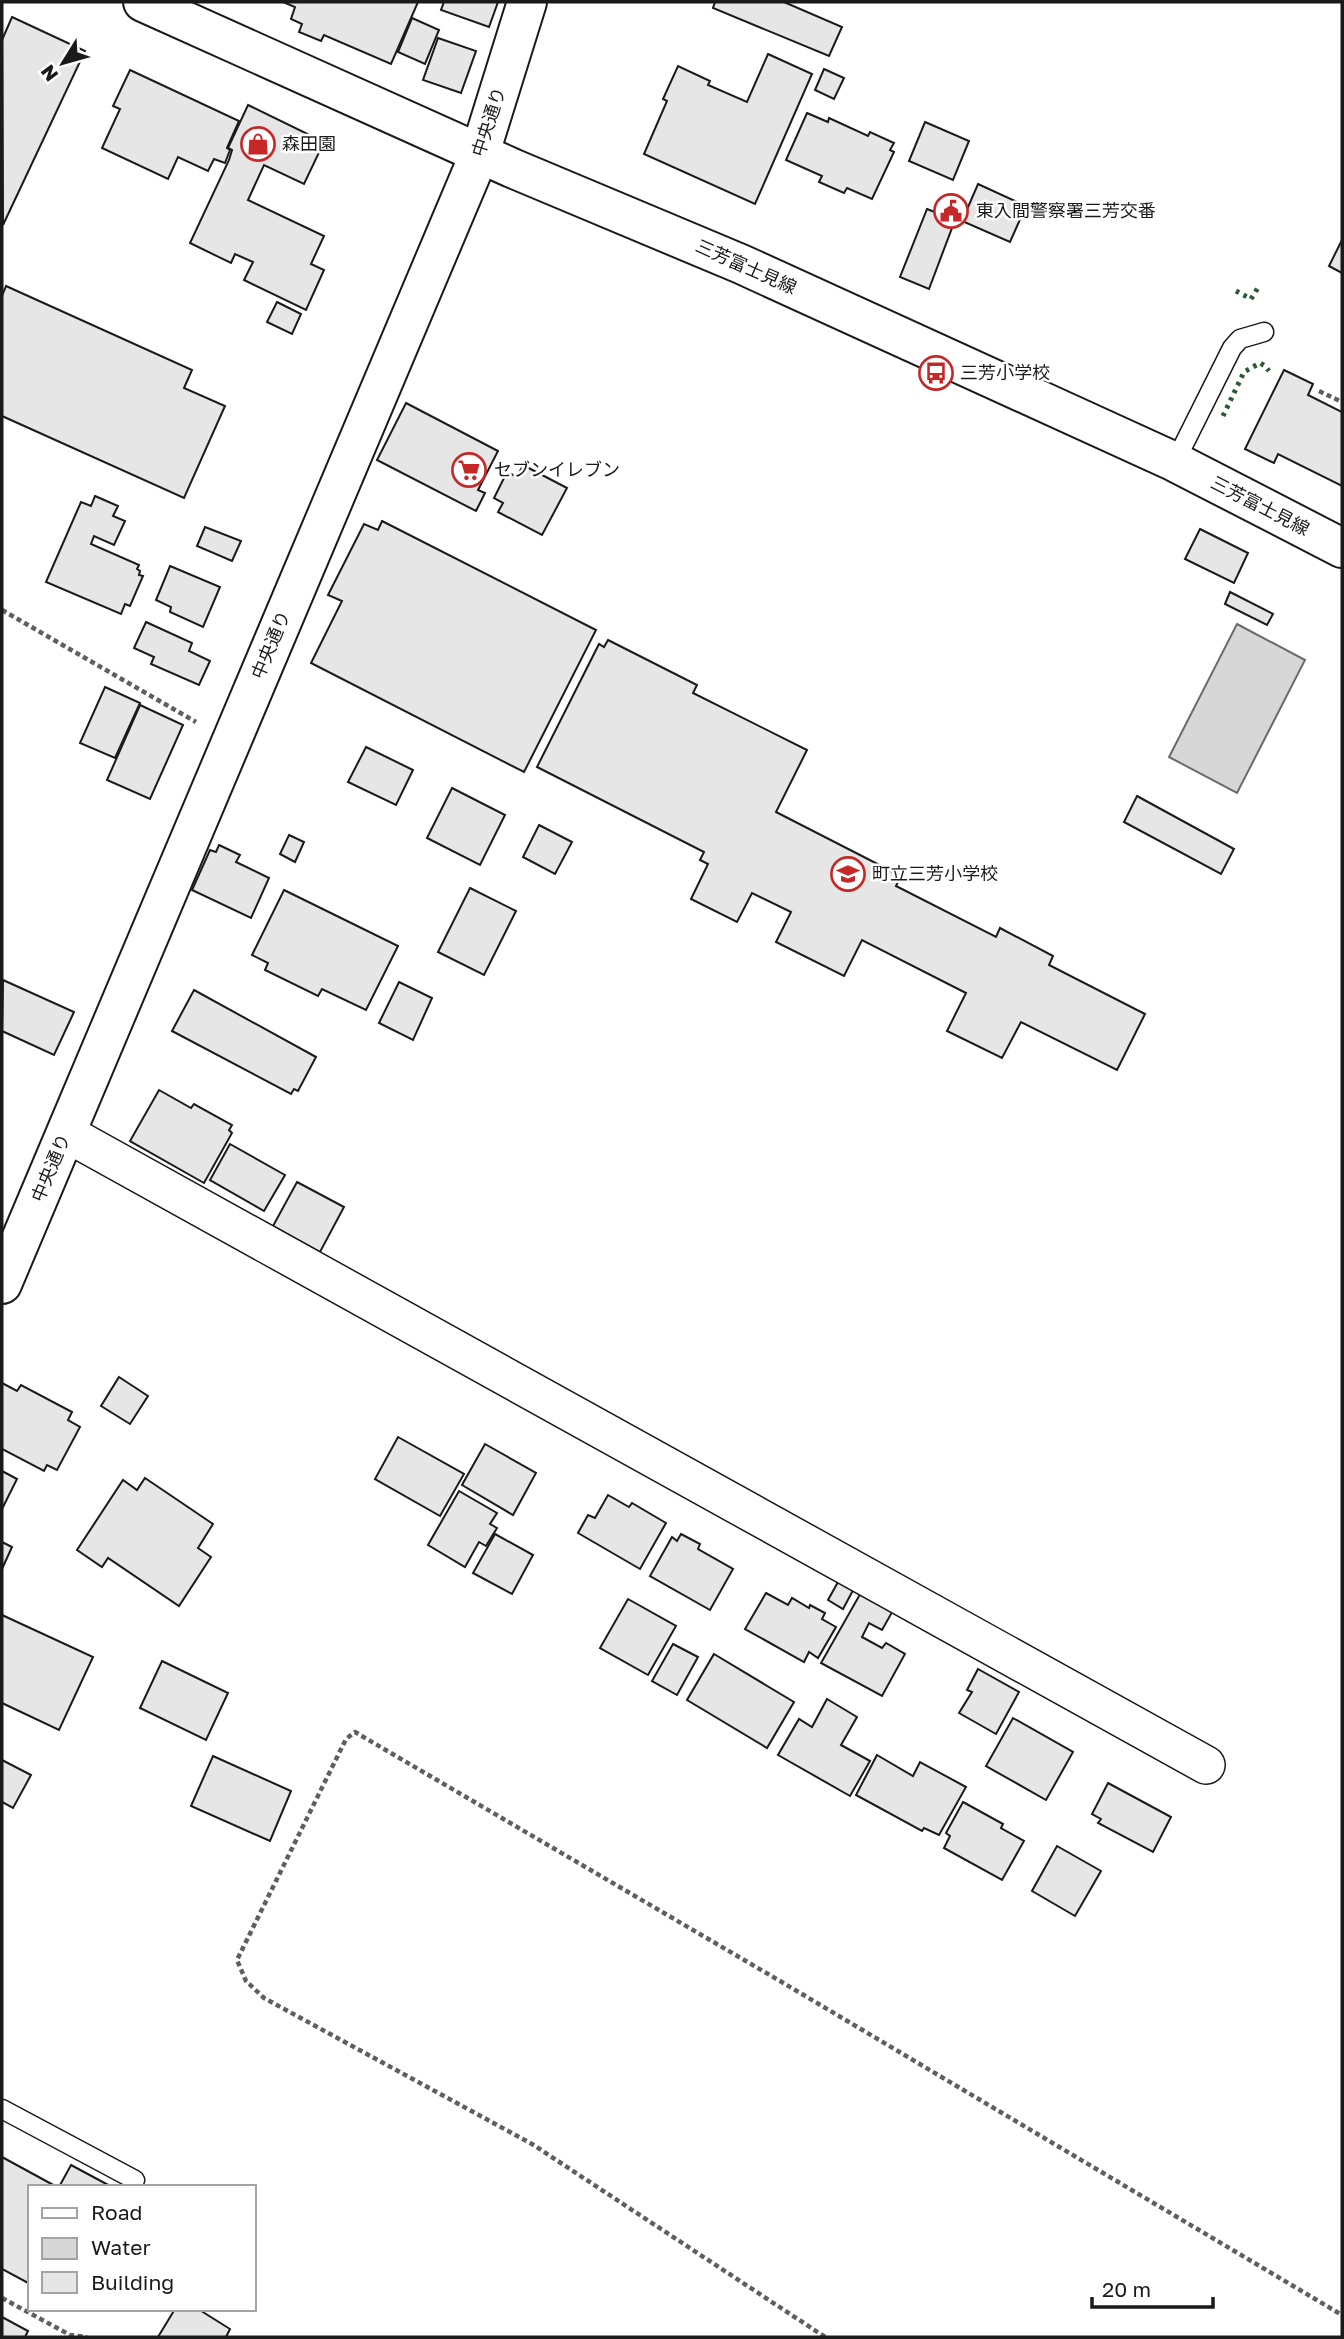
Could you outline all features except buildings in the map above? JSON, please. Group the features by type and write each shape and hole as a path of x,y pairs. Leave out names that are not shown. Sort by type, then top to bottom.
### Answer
{"street":[{"name":"三芳富士見線","path":"143,2 480,153 741,264 1175,462 1342,548"},
{"name":"中央通り","path":"2,1284 480,153 527,2"},
{"path":"66,1133 1206,1765"}],"lane":[{"path":"1175,462 1232,348 1240,339 1264,332"},
{"path":"2,2109 135,2180"}],"path":[{"path":"1320,391 1342,402"},
{"path":"2,610 230,742"},
{"path":"825,2337 533,2144 264,1998 247,1981 237,1960 346,1739 355,1732 769,1974 1342,2315"},
{"path":"2,2298 70,2335 87,2337"}],"water":[{"path":"1237,624 1305,660 1237,793 1169,757"}],"hedge":[{"path":"1236,291 1251,299 1259,286"},
{"path":"1223,416 1244,372 1260,363 1269,371"}],"place":[{"name":"森田園","path":"258,144"},
{"name":"東入間警察署三芳交番","path":"951,211"},
{"name":"三芳小学校","path":"936,373"},
{"name":"セブンイレブン","path":"469,470"},
{"name":"町立三芳小学校","path":"848,874"}]}
